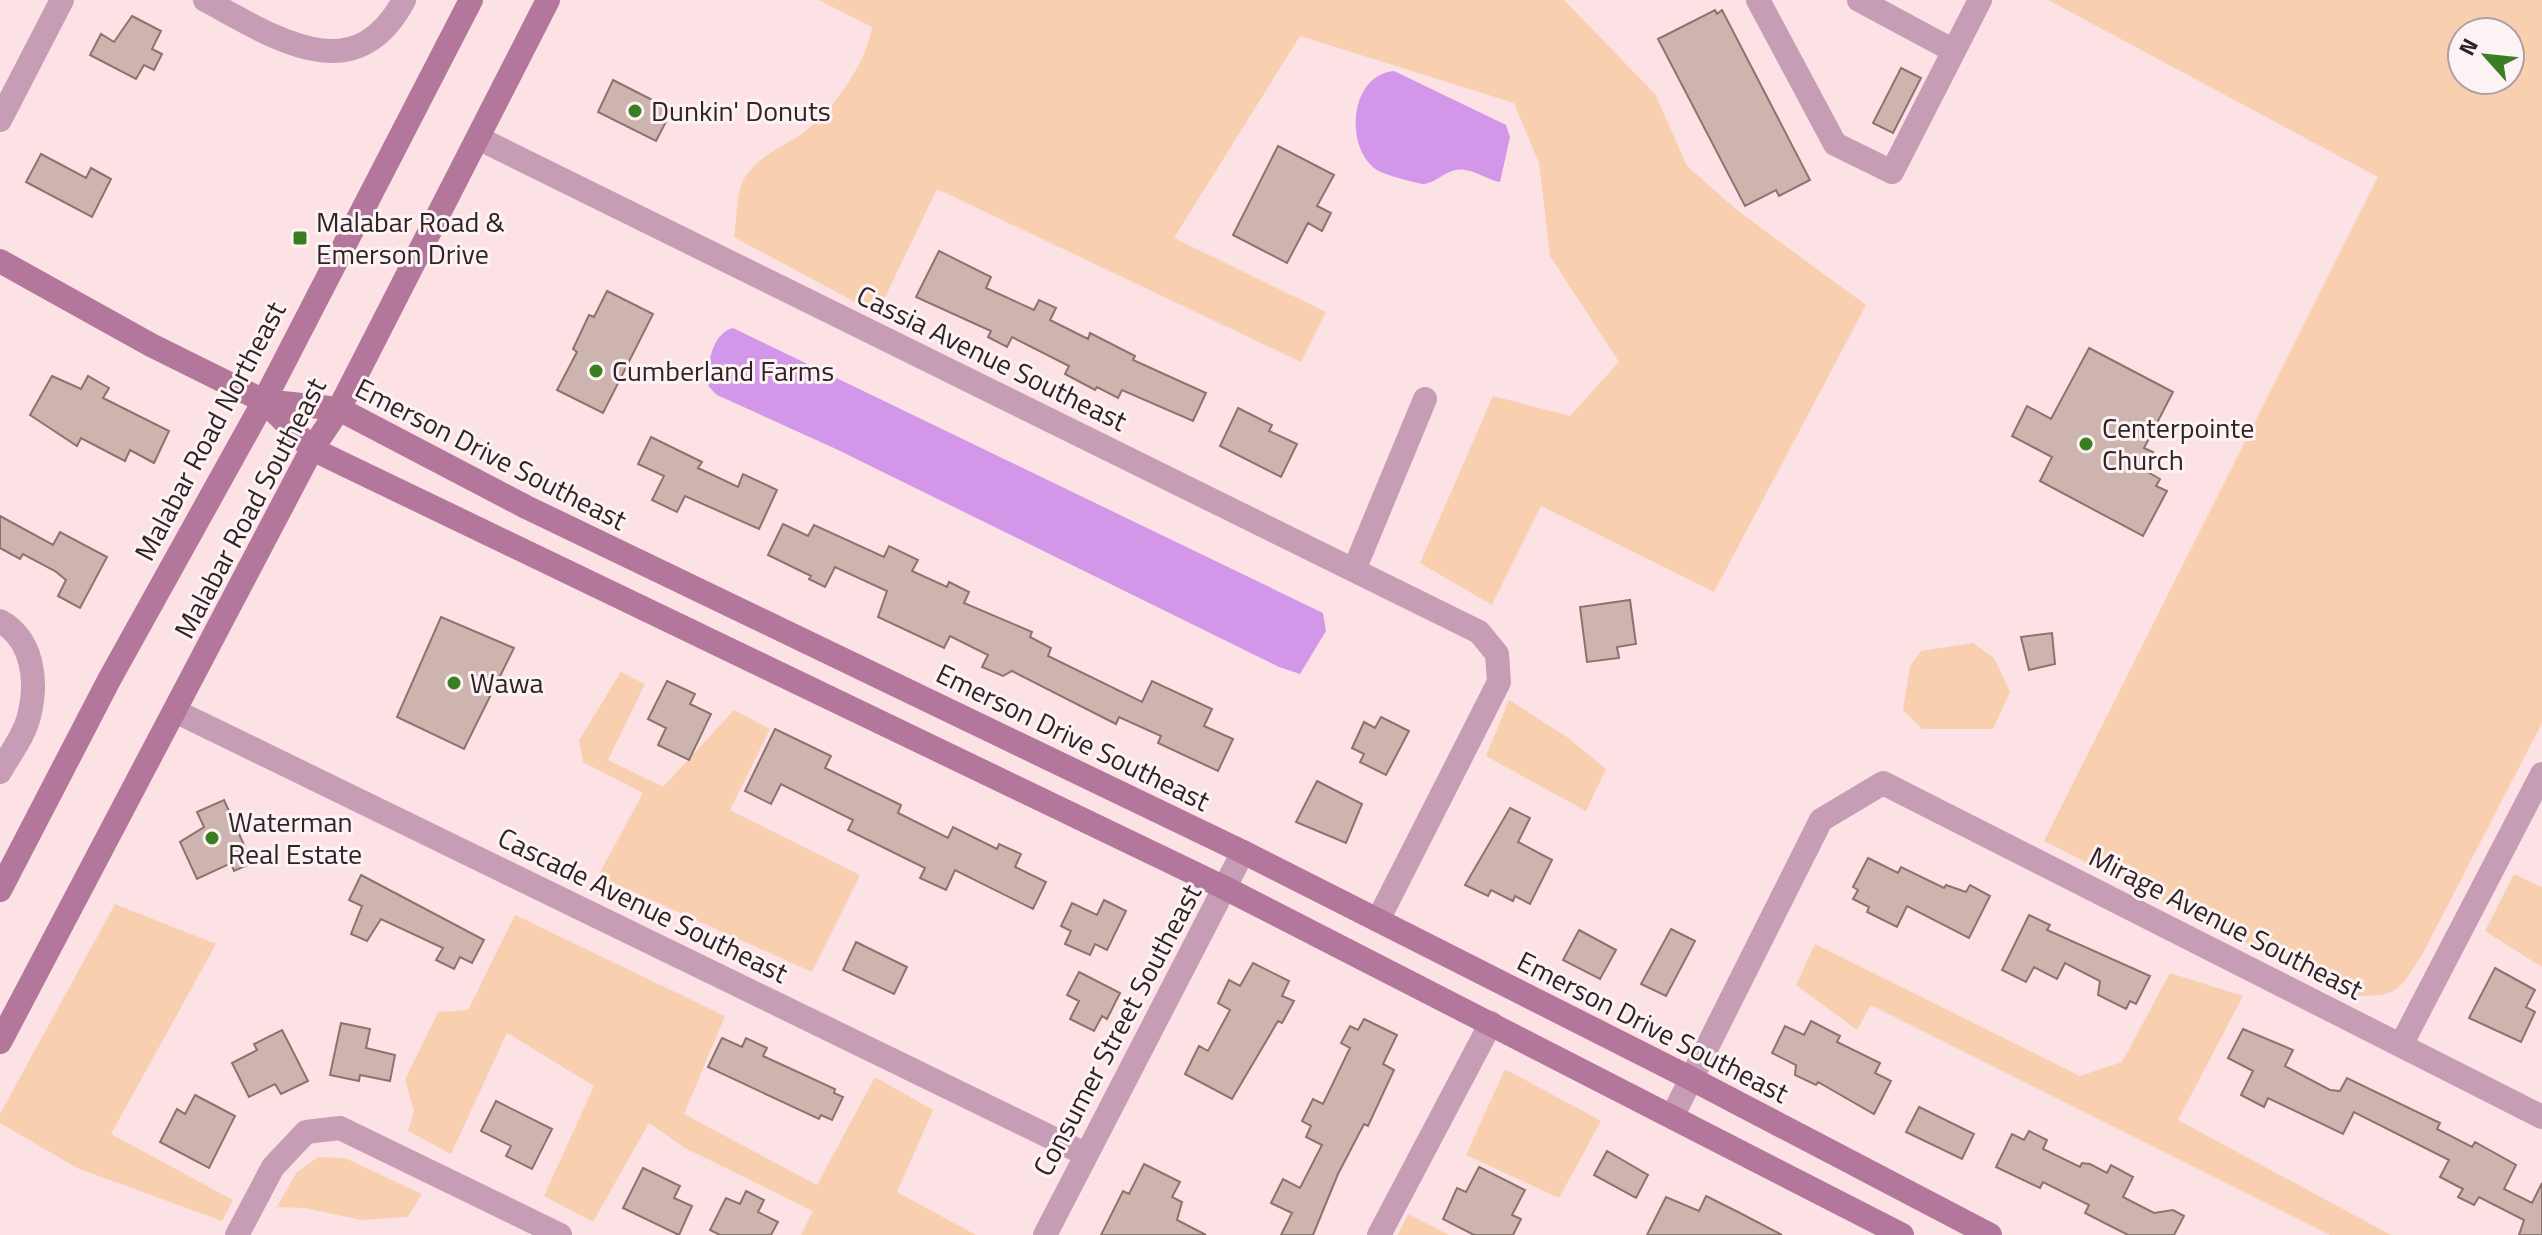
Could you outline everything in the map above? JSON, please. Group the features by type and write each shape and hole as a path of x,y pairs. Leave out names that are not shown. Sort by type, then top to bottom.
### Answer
{"street":[{"path":"0,120 62,0"},
{"path":"205,0 295,46 325,53 360,47 391,24 404,0"},
{"name":"Malabar Road Northeast","path":"0,890 109,680 264,401 471,0"},
{"name":"Malabar Road Southeast","path":"0,1042 312,449 339,409 548,0"},
{"path":"1758,0 1835,144 1892,172 1980,0"},
{"path":"1859,0 1954,51"},
{"name":"Cassia Avenue Southeast","path":"478,138 1479,632 1497,654 1499,682 1378,920"},
{"path":"0,261 151,345 264,401 312,449 1225,888 1902,1235"},
{"path":"1354,570 1425,399"},
{"name":"Emerson Drive Southeast","path":"264,401 339,409 526,507 1243,852 1690,1078 1990,1235"},
{"path":"0,621 15,629 33,665 29,717 0,772"},
{"name":"Cascade Avenue Southeast","path":"175,711 1085,1154"},
{"path":"2401,1045 2542,774"},
{"name":"Mirage Avenue Southeast","path":"1690,1078 1821,820 1883,783 2542,1117"},
{"name":"Consumer Street Southeast","path":"1045,1235 1243,852"},
{"path":"1379,1235 1491,1023"},
{"path":"1673,1115 1690,1078"},
{"path":"237,1235 273,1167 306,1132 340,1128 560,1235"}],"shaded area":[{"path":"819,0 1564,0 1655,94 1687,166 1738,211 1866,305 1714,592 1541,506 1492,605 1420,563 1493,396 1570,416 1619,362 1550,256 1539,163 1514,103 1300,36 1174,238 1326,312 1301,362 937,189 877,314 734,237 738,197 745,177 758,163 803,133 826,112 847,85 869,41 872,27"},
{"path":"2048,0 2542,0 2542,723 2423,953 2395,990 2387,994 2349,995 2044,841 2378,177"},
{"path":"1394,71 1506,125 1510,137 1500,182 1459,170 1420,184 1380,172 1366,160 1356,130 1360,98 1368,85 1379,76"},
{"path":"733,328 1323,613 1326,631 1300,674 1279,667 836,449 717,395 709,387 708,371 712,353 720,337"},
{"path":"1973,643 1994,658 2010,692 1993,729 1922,729 1903,710 1910,666 1921,651"},
{"path":"621,672 645,684 608,760 663,787 734,710 770,729 730,810 860,875 812,972 598,876 643,793 583,762 579,740"},
{"path":"1509,700 1567,737 1606,769 1586,811 1486,756"},
{"path":"2514,874 2542,887 2542,967 2485,931"},
{"path":"115,904 216,944 111,1134 233,1200 222,1221 77,1168 0,1123 0,1114"},
{"path":"515,915 725,1016 684,1114 817,1185 875,1077 933,1110 897,1192 976,1235 801,1235 813,1211 685,1148 649,1123 593,1222 544,1196 594,1086 507,1033 451,1154 408,1131 414,1111 405,1080 438,1012 468,1010"},
{"path":"1815,944 2080,1076 2122,1062 2170,973 2243,996 2178,1120 2391,1235 2330,1235 1871,1005 1857,1030 1796,985"},
{"path":"1505,1069 1601,1121 1559,1198 1466,1155"},
{"path":"318,1157 345,1158 422,1194 408,1217 361,1220 305,1208 277,1207 296,1173"},
{"path":"1408,1214 1449,1235 1398,1235"}],"building":[{"path":"1715,10 1717,14 1722,10 1810,180 1779,196 1776,190 1745,206 1658,39"},
{"path":"132,16 161,31 152,49 162,54 154,70 144,65 136,79 90,55 101,34 114,42"},
{"path":"1901,68 1921,78 1893,133 1873,123"},
{"name":"Dunkin' Donuts","path":"613,80 672,110 656,141 598,112"},
{"path":"1278,146 1334,175 1317,206 1331,213 1322,231 1308,223 1287,263 1233,235"},
{"path":"41,154 86,178 91,168 111,179 92,217 26,182"},
{"path":"939,251 991,277 986,288 1034,310 1039,300 1056,308 1050,320 1088,339 1090,333 1135,356 1133,360 1206,393 1193,421 1122,390 1118,398 1097,387 1095,390 1065,374 1069,366 1012,337 1007,347 988,337 991,331 916,297"},
{"name":"Cumberland Farms","path":"607,291 653,314 603,413 557,390 577,352 573,349 589,315 594,317"},
{"name":"Centerpointe Church","path":"2089,348 2173,392 2144,448 2153,452 2146,471 2160,479 2156,486 2167,491 2143,536 2040,481 2052,457 2012,436 2027,406 2051,419"},
{"path":"52,376 81,389 88,376 109,388 103,398 169,431 154,463 130,450 125,461 81,438 77,446 30,415"},
{"path":"1238,408 1272,425 1269,431 1297,444 1281,477 1220,446"},
{"path":"651,437 702,462 698,468 738,487 743,474 777,490 759,529 685,496 677,512 652,500 664,476 638,464"},
{"path":"0,516 53,545 60,532 107,557 80,608 58,596 66,580 55,571 23,554 20,559 0,548"},
{"path":"783,524 808,536 814,525 884,557 889,546 918,560 912,571 947,587 949,582 969,592 964,603 1032,632 1030,637 1051,648 1048,656 1142,702 1152,681 1212,709 1204,726 1233,739 1218,771 1158,743 1161,736 1119,717 1116,724 1012,671 1003,676 982,667 988,655 950,636 944,648 878,617 887,591 835,567 825,587 809,579 811,576 768,555"},
{"path":"1630,600 1636,644 1617,647 1619,658 1587,662 1580,607"},
{"name":"Wawa","path":"441,617 514,648 464,749 397,717"},
{"path":"2052,633 2055,664 2029,670 2021,637"},
{"path":"667,681 695,694 690,704 711,714 689,760 658,745 666,728 648,719"},
{"path":"1381,717 1409,731 1386,775 1360,762 1364,754 1352,748 1364,722 1375,728"},
{"path":"775,729 831,756 825,768 901,805 898,813 948,838 953,827 997,849 999,844 1021,854 1015,867 1046,882 1033,909 955,870 946,890 920,878 925,868 848,830 853,820 781,784 771,804 745,791"},
{"path":"1317,781 1362,804 1346,843 1296,822"},
{"path":"224,800 252,863 234,871 231,863 197,879 180,842 204,827 197,812"},
{"path":"1510,808 1530,818 1518,842 1552,860 1530,904 1515,896 1513,901 1491,890 1488,896 1465,885"},
{"path":"1868,858 1898,873 1901,867 1944,888 1946,885 1966,892 1970,885 1990,896 1969,938 1907,906 1897,927 1867,912 1869,907 1853,899 1858,890 1853,887"},
{"path":"361,875 484,940 472,963 460,957 454,969 436,960 443,948 381,919 367,941 351,934 362,906 349,900"},
{"path":"1104,900 1126,911 1107,950 1095,944 1090,955 1065,944 1071,931 1061,926 1072,903 1097,915"},
{"path":"2029,915 2050,925 2047,930 2150,976 2136,1004 2130,1001 2126,1009 2098,995 2100,981 2065,963 2057,979 2034,967 2026,982 2002,970"},
{"path":"1671,929 1695,941 1666,996 1641,984"},
{"path":"1579,930 1616,950 1600,979 1563,960"},
{"path":"856,942 907,967 894,994 843,970"},
{"path":"1253,963 1289,981 1282,996 1294,1001 1282,1023 1278,1021 1232,1099 1185,1074 1199,1046 1208,1051 1230,1010 1218,1003 1229,980 1240,986"},
{"path":"2495,968 2535,990 2526,1007 2535,1012 2521,1042 2469,1018"},
{"path":"1079,972 1120,993 1107,1019 1102,1016 1094,1031 1070,1019 1079,1001 1067,995"},
{"path":"1364,1019 1397,1035 1383,1064 1394,1070 1368,1126 1364,1124 1338,1174 1313,1235 1281,1235 1292,1213 1271,1203 1283,1179 1300,1188 1322,1145 1306,1137 1311,1126 1302,1121 1313,1099 1323,1104 1350,1048 1341,1043 1350,1026 1358,1030"},
{"path":"1811,1021 1840,1036 1837,1042 1880,1063 1875,1073 1891,1081 1874,1114 1818,1082 1816,1085 1795,1075 1796,1065 1772,1053 1785,1026 1804,1035"},
{"path":"341,1023 370,1029 366,1048 395,1055 390,1081 360,1075 359,1081 330,1075"},
{"path":"2243,1029 2293,1050 2285,1066 2330,1090 2340,1091 2347,1078 2440,1123 2437,1129 2472,1147 2475,1142 2516,1165 2504,1189 2532,1203 2542,1183 2542,1235 2519,1235 2524,1220 2479,1197 2474,1205 2458,1197 2463,1189 2440,1177 2449,1160 2354,1112 2343,1134 2268,1098 2264,1107 2241,1095 2253,1071 2228,1058"},
{"path":"282,1030 308,1081 281,1094 275,1084 249,1097 232,1063 257,1050 254,1044"},
{"path":"722,1038 742,1047 746,1038 767,1048 763,1056 835,1089 834,1093 843,1097 832,1120 821,1115 819,1119 708,1067"},
{"path":"195,1095 235,1116 209,1168 160,1142 177,1109 185,1114"},
{"path":"496,1101 552,1129 532,1169 506,1156 511,1146 481,1131"},
{"path":"1919,1107 1974,1134 1962,1159 1906,1132"},
{"path":"2029,1131 2047,1140 2043,1149 2080,1167 2082,1163 2090,1164 2107,1173 2111,1165 2133,1177 2123,1197 2154,1213 2173,1210 2184,1216 2174,1235 2128,1235 2085,1213 2089,1205 2043,1182 2040,1188 1996,1167 2012,1134 2024,1140"},
{"path":"1607,1151 1648,1175 1636,1198 1594,1175"},
{"path":"1144,1164 1180,1182 1172,1197 1182,1202 1177,1220 1206,1235 1101,1235 1123,1191 1129,1194"},
{"path":"1479,1167 1525,1190 1512,1215 1521,1219 1513,1235 1474,1235 1443,1219 1457,1188 1466,1192"},
{"path":"643,1168 680,1186 674,1198 692,1206 679,1235 623,1208"},
{"path":"746,1191 764,1200 758,1212 778,1222 771,1235 720,1235 710,1230 726,1198 740,1204"},
{"path":"1706,1196 1782,1235 1647,1235 1666,1197 1699,1211"}],"place":[{"name":"Dunkin' Donuts","path":"635,111"},
{"name":"Malabar Road & Emerson Drive","path":"300,238"},
{"name":"Cumberland Farms","path":"596,371"},
{"name":"Centerpointe Church","path":"2086,444"},
{"name":"Wawa","path":"454,683"},
{"name":"Waterman Real Estate","path":"212,838"}]}
